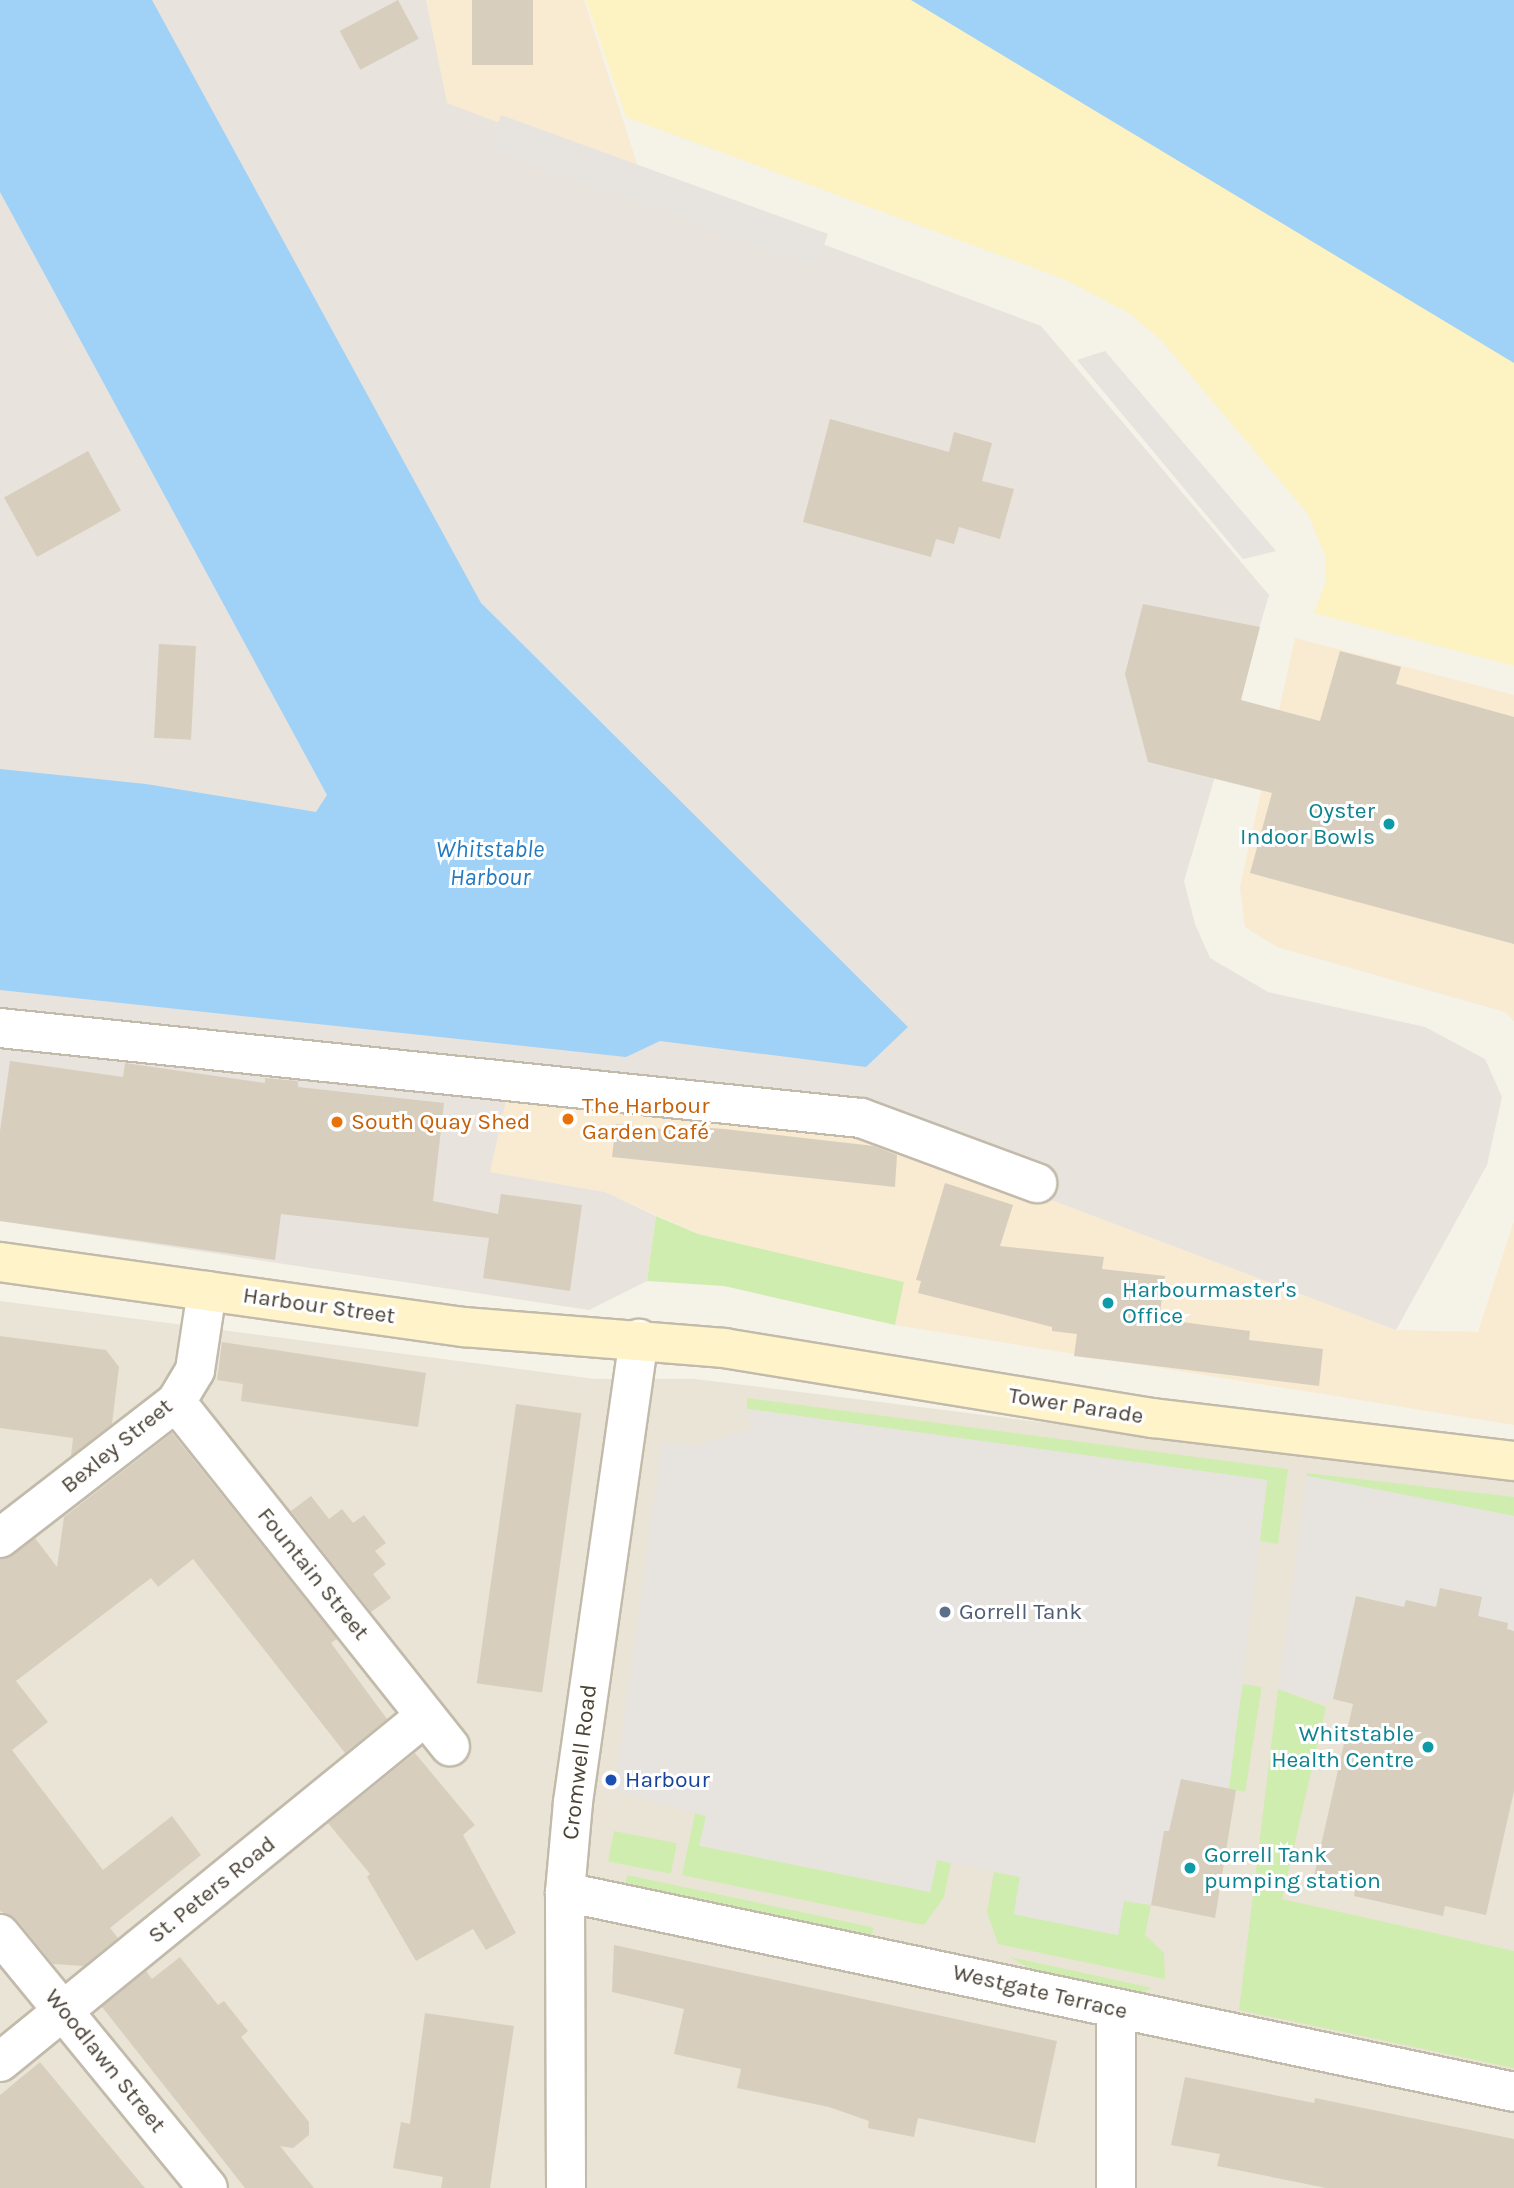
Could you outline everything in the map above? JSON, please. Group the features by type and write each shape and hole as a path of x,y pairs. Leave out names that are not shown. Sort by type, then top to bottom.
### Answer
{"main road":[{"name":"Harbour Street","path":"0,1262 464,1327 639,1339"},
{"name":"Tower Parade","path":"639,1339 723,1348 1153,1418 1514,1461"}],"street":[{"path":"0,1028 861,1118 1037,1183"},
{"name":"Bexley Street","path":"0,1538 176,1402 195,1370 206,1291"},
{"name":"Cromwell Road","path":"566,2188 565,1892 574,1789 639,1339"},
{"name":"Fountain Street","path":"176,1402 424,1717 450,1746"},
{"name":"St. Peters Road","path":"0,2063 63,2008 424,1717"},
{"name":"Westgate Terrace","path":"565,1892 1514,2092"},
{"name":"Woodlawn Street","path":"0,1934 208,2188"},
{"path":"1115,2009 1116,2188"}],"shaded area":[{"path":"0,0 426,0 447,103 1041,326 1269,595 1184,881 1195,924 1210,958 1268,992 1425,1027 1485,1059 1502,1097 1487,1165 1396,1330 905,1145 508,1091 490,1172 605,1192 656,1216 647,1281 589,1310 0,1221"},
{"path":"426,0 584,0 641,176 446,103"},
{"path":"501,115 828,234 816,267 489,148"},
{"path":"1105,351 1276,551 1243,559 1077,360"},
{"path":"1295,638 1514,695 1514,1021 1505,1012 1277,947 1245,927 1240,887"},
{"path":"507,1091 905,1145 1396,1330 1478,1332 1514,1221 1514,1425 895,1325 904,1282 698,1234 605,1192 489,1172"},
{"path":"0,1301 595,1379 695,1379 1320,1457 1514,1476 1514,2188 0,2188"},
{"name":"Gorrell Tank","path":"747,1409 1267,1480 1229,1789 1181,1779 1169,1831 1164,1832 1151,1905 1124,1901 1118,1935 1014,1914 1020,1877 937,1860 930,1892 699,1845 706,1816 614,1791 662,1442 694,1446 751,1428"},
{"path":"1307,1476 1514,1516 1514,1631 1478,1616 1482,1597 1440,1588 1436,1607 1407,1600 1404,1607 1356,1596 1333,1699 1322,1702 1278,1689"}],"green space":[{"path":"656,1216 698,1234 904,1282 895,1325 724,1286 647,1281"},
{"path":"747,1398 1288,1469 1278,1544 1260,1541 1267,1480 747,1409"},
{"path":"1307,1473 1514,1497 1514,1516 1307,1476"},
{"path":"1243,1684 1262,1687 1245,1792 1226,1789"},
{"path":"1278,1689 1326,1707 1282,1899 1514,1951 1514,2068 1239,2010"},
{"path":"695,1813 706,1816 700,1846 930,1892 937,1860 951,1863 944,1897 924,1925 682,1875"},
{"path":"614,1831 677,1843 671,1874 608,1861"},
{"path":"994,1872 1020,1877 1014,1914 1117,1935 1123,1901 1151,1905 1145,1935 1164,1953 1165,1979 998,1944 987,1912"},
{"path":"627,1875 873,1927 871,1937 625,1885"},
{"path":"1010,1957 1152,1988 1138,1994 1036,1972"}],"sand":[{"path":"586,0 1261,0 1514,186 1514,666 1314,613 1325,584 1326,558 1308,514 1160,339 1129,313 1064,279 626,117"}],"water":[{"name":"Whitstable Harbour","path":"0,0 152,0 481,603 908,1027 866,1067 660,1041 626,1057 0,990 0,769 146,784 316,812 327,795 0,192"},
{"path":"911,0 1514,0 1514,363"}],"building":[{"path":"398,0 419,39 360,70 340,31"},
{"path":"472,0 533,0 533,65 472,65"},
{"path":"830,419 949,452 954,432 992,443 982,481 1014,489 1000,539 959,527 954,544 936,539 931,557 803,522"},
{"path":"88,451 121,510 37,557 4,498"},
{"path":"1143,604 1260,627 1241,700 1320,721 1340,651 1401,667 1396,684 1514,717 1514,944 1250,873 1272,793 1148,762 1125,674"},
{"path":"159,644 196,646 191,740 154,738"},
{"path":"10,1061 123,1077 125,1063 265,1083 265,1078 298,1081 298,1087 444,1103 433,1201 498,1214 501,1194 582,1205 570,1291 483,1278 489,1238 281,1214 275,1260 0,1221 0,1131"},
{"path":"616,1124 680,1131 680,1126 724,1129 874,1146 897,1155 895,1187 612,1157"},
{"path":"945,1183 1013,1205 1000,1246 1104,1257 1102,1269 1165,1276 1159,1319 1250,1331 1249,1340 1323,1349 1319,1386 1074,1356 1077,1334 1052,1331 1052,1327 918,1293 921,1281 916,1280"},
{"path":"0,1336 106,1350 119,1367 112,1424 71,1456 73,1438 0,1428"},
{"path":"222,1342 426,1373 418,1427 241,1401 243,1384 217,1380"},
{"path":"516,1404 581,1413 542,1692 477,1683"},
{"path":"172,1433 337,1639 331,1643 387,1719 345,1753 193,1559 158,1587 151,1578 16,1681 48,1722 12,1750 103,1870 172,1816 201,1855 110,1928 118,1938 84,1966 53,1964 17,1920 0,1911 0,1559 35,1538 57,1567 64,1517"},
{"path":"311,1496 329,1519 342,1509 353,1523 364,1515 386,1543 375,1551 386,1564 373,1574 391,1598 371,1612 291,1511"},
{"name":"Whitstable Health Centre","path":"1440,1588 1482,1597 1478,1616 1508,1623 1507,1629 1514,1631 1514,1791 1486,1915 1445,1906 1443,1916 1354,1896 1356,1885 1314,1876 1353,1704 1333,1699 1356,1596 1404,1607 1406,1600 1436,1607"},
{"path":"415,1753 475,1825 463,1835 516,1933 486,1950 473,1929 416,1961 367,1877 370,1874 328,1823"},
{"name":"Gorrell Tank pumping station","path":"1181,1779 1236,1790 1215,1918 1151,1905 1164,1831 1169,1831"},
{"path":"614,1945 1057,2041 1035,2143 918,2118 914,2137 868,2128 869,2121 829,2107 737,2088 741,2069 674,2054 684,2009 612,1992"},
{"path":"180,1957 218,2005 224,2001 248,2031 241,2037 309,2122 309,2135 293,2148 280,2146 314,2188 245,2188 102,2007 146,1971 152,1979"},
{"path":"425,2013 514,2026 490,2188 441,2188 443,2177 393,2168 401,2122 410,2124"},
{"path":"40,2062 145,2188 0,2188 0,2095"},
{"path":"1185,2077 1314,2103 1315,2098 1514,2139 1514,2188 1326,2188 1217,2166 1220,2154 1171,2145"}],"place":[{"name":"Oyster Indoor Bowls","path":"1389,824"},
{"name":"The Harbour Garden Café","path":"568,1119"},
{"name":"South Quay Shed","path":"337,1122"},
{"name":"Harbourmaster's Office","path":"1108,1303"},
{"name":"Gorrell Tank","path":"945,1612"},
{"name":"Whitstable Health Centre","path":"1428,1747"},
{"name":"Harbour","path":"611,1780"},
{"name":"Gorrell Tank pumping station","path":"1190,1868"}]}
